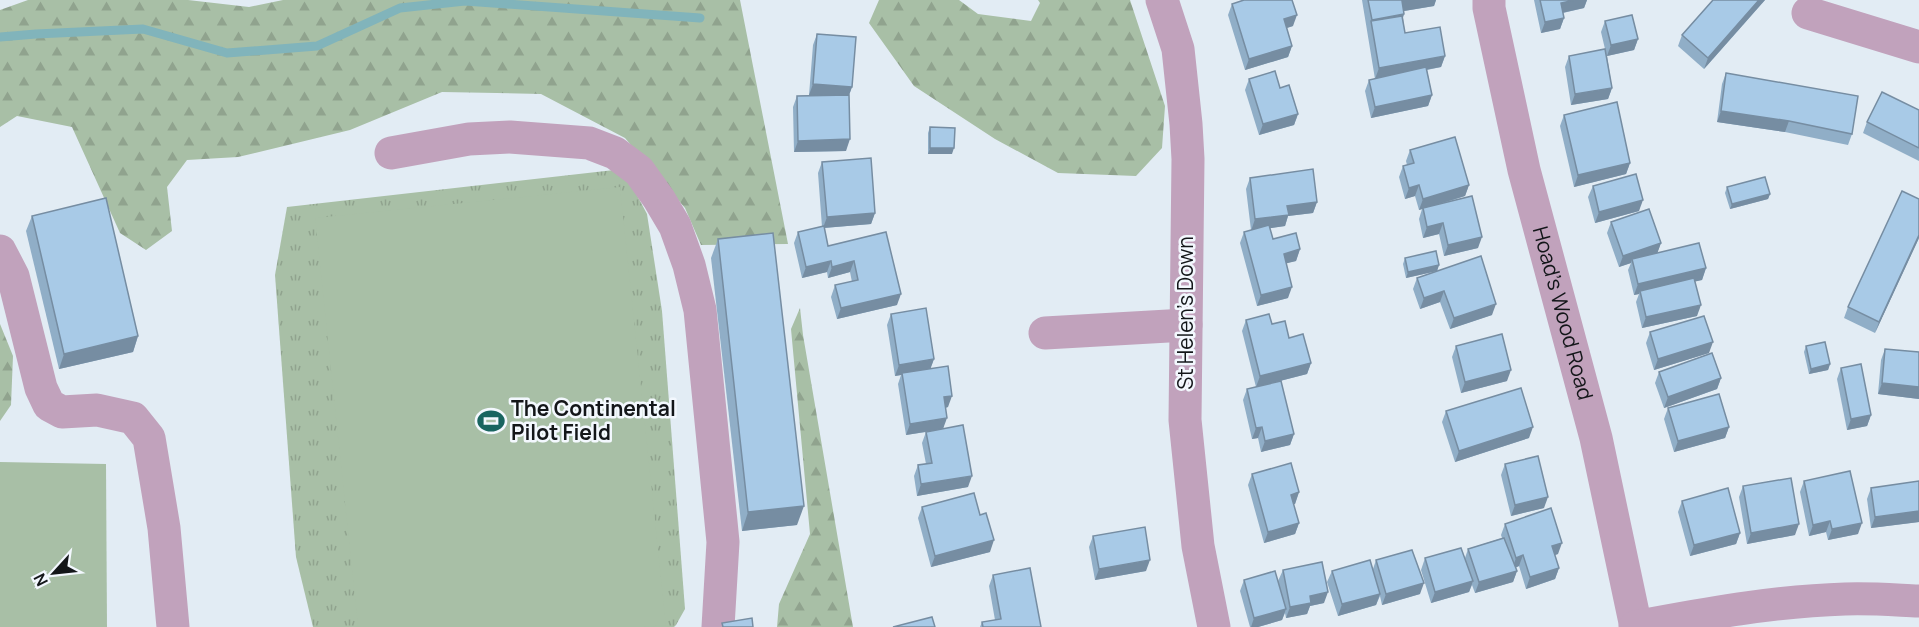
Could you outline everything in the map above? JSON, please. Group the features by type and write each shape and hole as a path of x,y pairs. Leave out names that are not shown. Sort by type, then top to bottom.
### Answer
{"street":[{"name":"St Helen's Down","path":"1162,0 1178,49 1186,124 1188,159 1186,428 1198,546 1214,627"},
{"name":"Hoad's Wood Road","path":"1490,0 1489,8 1524,170 1596,438 1636,627"},
{"path":"1808,13 1919,47"},
{"path":"391,153 469,139 510,137 589,143 615,153 639,171 659,199 675,226 689,265 700,310 723,542 718,627"},
{"path":"0,251 13,276 41,388 49,405 62,412 97,410 133,418 149,438 164,528 173,627"},
{"path":"1045,333 1186,325"},
{"path":"1636,627 1725,611 1787,603 1846,599 1919,601"}],"green space":[{"path":"28,0 188,0 249,7 283,0 740,0 788,244 701,245 685,208 625,138 541,94 442,92 350,130 238,157 187,160 167,187 172,231 146,250 120,233 72,127 17,116 0,127 0,10"},
{"path":"879,0 959,0 978,14 1031,21 1040,3 1038,0 1130,0 1165,106 1162,148 1136,176 1058,173 995,139 914,86 869,23"},
{"name":"The Continental Pilot Field","path":"623,169 647,214 662,311 685,609 676,625 674,627 313,627 296,557 275,275 287,207"},
{"name":"The Continental Pilot Field","path":"620,187 666,625 644,627 358,627 315,218"},
{"path":"800,308 853,627 777,627 779,604 810,534 791,329"},
{"path":"0,324 13,356 11,405 0,421"},
{"path":"0,462 106,464 107,627 0,627"}],"building":[{"path":"1244,0 1292,0 1297,15 1284,19 1292,46 1249,59 1232,4"},
{"path":"1368,0 1409,0 1402,1 1404,14 1372,20"},
{"path":"1540,0 1575,0 1561,3 1564,18 1545,22"},
{"path":"1713,0 1759,0 1708,58 1682,35"},
{"path":"1632,15 1638,39 1611,45 1605,21"},
{"path":"1402,16 1405,33 1440,27 1445,56 1379,68 1371,21"},
{"path":"817,34 856,37 852,87 813,84"},
{"path":"1605,49 1612,88 1575,94 1569,56"},
{"path":"1426,67 1432,95 1375,107 1369,80"},
{"path":"1275,71 1280,88 1289,85 1298,114 1263,124 1249,79"},
{"path":"1726,73 1858,96 1852,134 1789,121 1721,111"},
{"path":"1882,92 1919,110 1919,148 1867,122"},
{"path":"849,95 850,139 798,141 797,96"},
{"path":"1617,102 1630,163 1578,175 1564,115"},
{"path":"930,127 955,128 954,148 930,148"},
{"path":"1455,137 1469,185 1423,199 1419,185 1409,188 1403,166 1414,163 1410,150"},
{"path":"871,158 875,213 827,217 822,162"},
{"path":"1313,169 1317,202 1287,206 1289,215 1255,219 1250,178"},
{"path":"1636,174 1643,200 1599,212 1593,186"},
{"path":"1765,177 1770,194 1732,204 1727,187"},
{"path":"1902,191 1919,199 1919,235 1879,322 1848,307"},
{"path":"1472,196 1482,237 1448,245 1443,223 1427,227 1423,208"},
{"path":"106,198 138,336 64,354 32,216"},
{"path":"1649,209 1661,243 1623,256 1611,222"},
{"path":"1269,225 1273,239 1296,233 1300,249 1284,254 1292,287 1261,295 1244,232"},
{"path":"824,226 828,246 886,232 901,294 841,308 835,285 858,280 854,261 832,267 831,261 806,267 798,232"},
{"path":"773,233 804,506 748,512 718,239"},
{"path":"1699,243 1706,268 1638,284 1632,259"},
{"path":"1436,251 1439,265 1408,272 1405,258"},
{"path":"1481,256 1496,304 1454,318 1444,291 1424,298 1417,278"},
{"path":"1694,278 1701,305 1646,317 1640,291"},
{"path":"926,308 934,359 899,365 891,314"},
{"path":"1269,314 1272,324 1285,321 1289,338 1303,334 1311,363 1260,376 1246,320"},
{"path":"1704,316 1713,342 1658,359 1650,332"},
{"path":"1502,334 1511,370 1465,382 1456,346"},
{"path":"1825,342 1830,364 1811,369 1806,346"},
{"path":"1885,349 1919,352 1919,387 1882,383"},
{"path":"1712,353 1721,378 1668,397 1659,372"},
{"path":"1861,364 1871,415 1851,419 1841,368"},
{"path":"948,366 952,396 944,397 947,418 910,424 902,373"},
{"path":"1281,381 1294,434 1265,441 1262,427 1256,428 1247,389"},
{"path":"1521,388 1533,427 1459,451 1446,411"},
{"path":"1719,394 1729,427 1678,441 1668,408"},
{"path":"963,425 972,476 921,484 918,465 932,463 926,432"},
{"path":"1538,456 1548,497 1515,505 1505,464"},
{"path":"1291,463 1299,492 1291,495 1299,523 1268,532 1252,474"},
{"path":"1850,471 1862,523 1832,529 1830,521 1813,525 1804,481"},
{"path":"1791,478 1799,524 1751,533 1743,486"},
{"path":"1919,481 1919,511 1875,517 1871,488"},
{"path":"1728,488 1740,533 1694,545 1682,501"},
{"path":"974,493 980,515 986,513 994,540 935,556 922,507"},
{"path":"1551,508 1562,543 1552,546 1559,568 1530,577 1523,555 1516,558 1505,524"},
{"path":"1145,527 1150,560 1099,569 1093,536"},
{"path":"1504,538 1517,571 1479,582 1468,549"},
{"path":"1461,548 1473,581 1435,592 1425,558"},
{"path":"1412,550 1424,583 1386,594 1376,560"},
{"path":"1370,560 1380,594 1342,604 1332,571"},
{"path":"1322,562 1328,592 1310,596 1311,603 1290,607 1283,570"},
{"path":"1030,568 1041,627 983,627 982,622 1001,619 993,575"},
{"path":"1275,571 1286,609 1254,618 1244,580"},
{"path":"932,617 935,627 893,627"},
{"path":"752,618 753,627 723,627 722,623"}],"waterway":[{"path":"0,37 143,29 227,53 317,46 400,8 465,1 700,18"}],"place":[{"name":"The Continental Pilot Field","path":"491,421"}]}
